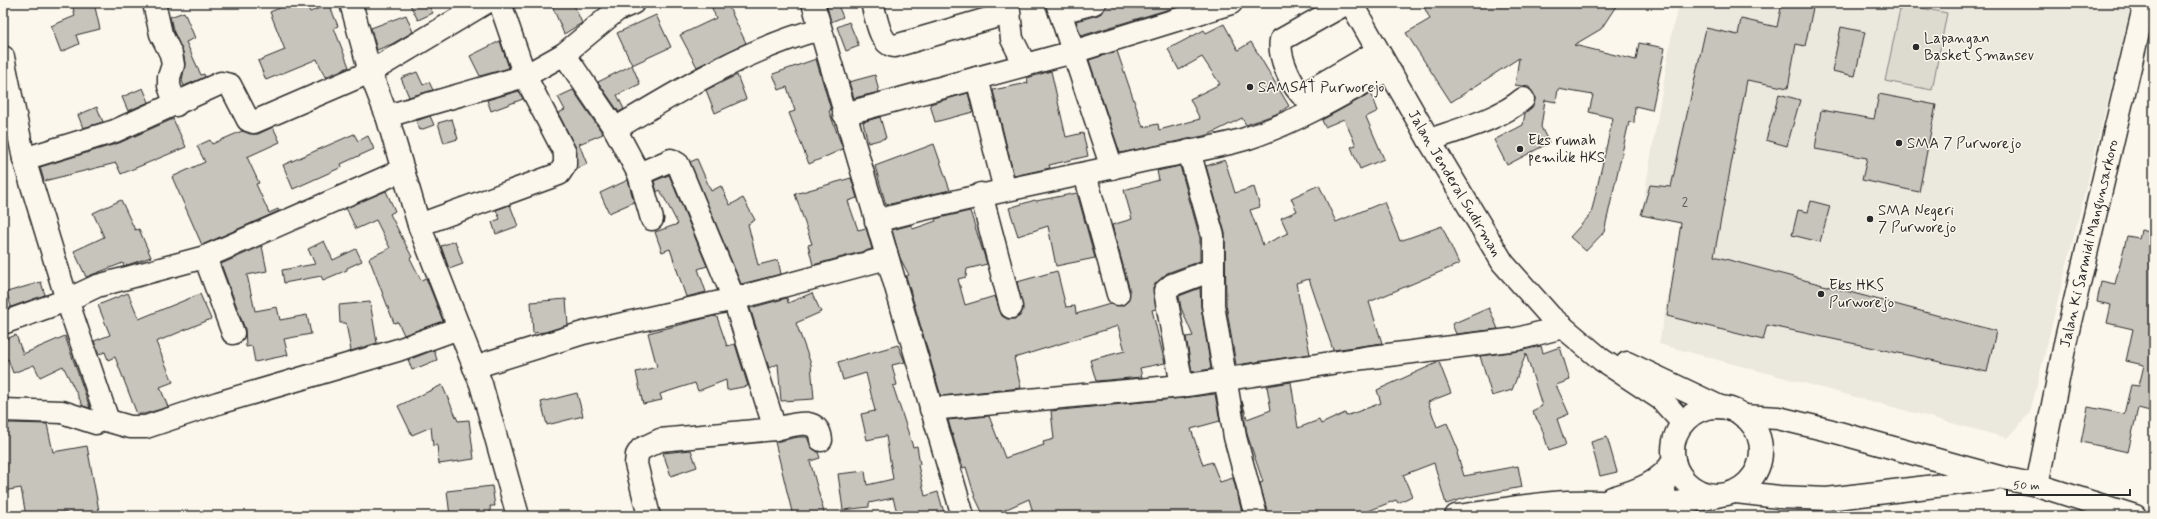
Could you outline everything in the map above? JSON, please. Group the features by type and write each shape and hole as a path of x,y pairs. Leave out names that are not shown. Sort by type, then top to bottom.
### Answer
{"street":[{"path":"154,3 161,34 171,54 173,65 169,86 176,105"},
{"path":"351,3 370,72 387,116 419,225 481,384 518,516"},
{"path":"24,159 115,131 225,83 230,85 248,120 254,122 370,72 485,3"},
{"path":"419,225 559,174 565,165 565,153 525,76 500,3"},
{"path":"813,3 844,114 964,516"},
{"path":"872,3 882,34 891,46 895,46 1008,8 1012,39 1025,65"},
{"path":"1094,3 1058,7 1112,168"},
{"path":"844,114 1073,52 1231,3"},
{"path":"1347,3 1281,40 1281,53 1296,88 1301,94 1306,93 1383,60"},
{"name":"Jalan Jenderal Sudirman","path":"1351,3 1429,140 1503,263 1542,308 1563,327 1602,360 1651,391 1683,423"},
{"name":"Jalan Ki Sarmidi Mangunsarkoro","path":"2037,485 2066,339 2145,3"},
{"path":"387,116 525,76 564,54 621,5"},
{"path":"615,129 697,80 768,47 820,29"},
{"path":"564,54 615,129 639,174 652,219"},
{"path":"3,57 24,159 67,300 106,415 96,423 62,412 3,410"},
{"path":"876,221 981,194 1085,174 1244,139 1277,127 1328,102 1383,60"},
{"path":"977,78 1005,190"},
{"path":"1429,140 1478,123 1506,110 1523,99"},
{"path":"1189,151 1213,236 1213,305 1235,437 1256,516"},
{"path":"639,174 672,160 676,161 734,299 775,429"},
{"path":"3,323 67,300 97,286 205,258 403,170"},
{"path":"1085,174 1118,294"},
{"path":"981,194 1011,307"},
{"path":"205,258 233,332"},
{"path":"474,367 583,333 734,299 887,258"},
{"path":"1182,386 1166,291 1172,285 1212,270"},
{"path":"932,409 1182,386 1364,358 1517,339 1563,327"},
{"path":"102,419 130,427 146,427 398,350 459,328"},
{"path":"1456,516 1506,513 1539,504 1603,501 1665,510 1726,494 1748,483 1753,477 1757,470 1761,456 1760,440 1754,426 1743,416 1732,410 1720,407 1660,377 1584,345"},
{"path":"1665,510 1664,488 1671,466 1677,434 1683,423 1700,411 1720,407"},
{"path":"1743,416 1778,418 1805,424 2003,478 2037,485 2135,516"},
{"path":"649,516 636,464 637,455 641,449 660,440 775,429 799,424 815,425 820,431 821,440"},
{"path":"1671,466 1690,485 1702,493 1827,499 2003,478"},
{"path":"1603,501 1635,491 1671,466"}],"shaded area":[{"name":"SMA Negeri 7 Purworejo","path":"1681,3 2132,3 2030,413 2007,438 1659,344 1681,224 1641,215 1674,21"},
{"name":"Lapangan Basket Smansev","path":"1901,4 1947,13 1932,90 1885,81"}],"building":[{"path":"72,3 94,3 100,29 76,35 79,44 61,52 51,26 75,16"},
{"path":"291,3 306,3 310,12 329,4 338,26 334,28 349,67 325,77 317,59 266,80 258,61 285,50 270,12"},
{"path":"409,3 427,3 433,13 418,20"},
{"path":"551,3 573,3 582,23 564,34"},
{"path":"710,3 727,3 746,43 697,67 680,35 716,18"},
{"path":"826,3 837,3 843,17 831,22"},
{"path":"1108,3 1189,3 1081,36 1076,21 1098,15 1103,12"},
{"path":"1422,3 1618,3 1601,29 1574,45 1636,60 1639,43 1665,48 1652,110 1635,106 1634,123 1629,122 1604,232 1586,251 1570,237 1591,214 1613,118 1589,112 1593,95 1558,89 1556,102 1545,100 1541,127 1549,143 1507,165 1494,140 1523,125 1525,113 1534,104 1535,98 1529,87 1515,85 1519,58 1451,102 1406,33 1430,19"},
{"path":"1782,3 1814,3 1805,46 1796,44 1788,88 1747,80 1714,256 1996,331 1987,372 1767,325 1763,340 1667,316 1681,223 1641,215 1650,185 1671,187 1706,28 1738,35 1741,19 1777,27"},
{"path":"184,12 195,38 186,42 201,75 204,74 205,77 184,86 182,81 185,63 183,52 173,30 170,17"},
{"path":"406,15 413,32 392,44 377,50 371,28"},
{"path":"656,15 671,47 632,65 617,33"},
{"path":"849,22 859,46 846,51 837,27"},
{"path":"1224,24 1238,50 1251,42 1289,106 1276,114 1246,125 1242,118 1208,135 1120,153 1089,60 1117,51 1143,127 1158,124 1159,130 1200,119 1190,99 1220,84 1202,57 1179,70 1168,49 1204,30 1206,33"},
{"path":"1841,27 1865,32 1855,76 1832,71"},
{"path":"500,41 509,68 480,76 470,56"},
{"path":"816,59 831,110 829,111 843,149 809,164 789,113 795,111 787,87 779,90 773,74"},
{"path":"632,65 640,84 617,95 624,109 619,112 598,82"},
{"path":"1051,71 1066,137 1083,133 1088,156 1049,165 1050,168 1014,176 993,90 1028,83 1027,78"},
{"path":"417,72 423,85 429,82 433,90 409,97 401,78"},
{"path":"737,75 746,99 715,113 706,90"},
{"path":"875,75 879,92 854,98 849,82"},
{"path":"143,88 149,102 128,111 122,97"},
{"path":"573,90 603,134 579,144 587,164 576,169 576,148 558,113 565,110 558,97"},
{"path":"519,91 523,99 491,111 487,100"},
{"path":"968,93 973,112 935,122 930,104"},
{"path":"1371,93 1378,111 1366,117 1384,159 1360,169 1351,147 1356,145 1344,119 1325,127 1322,120"},
{"path":"1779,94 1800,100 1787,146 1766,140"},
{"name":"SMA 7 Purworejo","path":"1879,94 1936,105 1919,192 1862,180 1867,158 1815,149 1821,110 1874,119"},
{"path":"97,107 103,122 83,128 78,115"},
{"path":"430,116 434,125 420,130 416,121"},
{"path":"880,117 886,138 868,143 863,122"},
{"path":"173,119 186,147 121,174 116,163 44,181 40,167 119,143"},
{"path":"452,119 458,139 444,143 438,123"},
{"path":"273,127 280,142 247,157 259,183 256,184 269,213 278,209 279,211 202,245 172,177 205,162 197,146 210,140 212,144 242,131 250,134 258,134"},
{"path":"354,134 358,141 368,136 374,149 341,164 342,167 293,189 283,165"},
{"path":"934,144 950,190 886,205 875,166"},
{"path":"697,159 711,191 721,186 730,205 743,198 755,220 748,224 758,265 778,260 781,274 741,284 690,162"},
{"path":"1225,160 1235,193 1254,187 1260,207 1250,210 1263,245 1288,233 1281,218 1297,211 1291,198 1319,185 1336,222 1384,202 1400,241 1442,226 1459,264 1369,302 1382,343 1333,350 1309,279 1296,283 1310,354 1236,365 1226,304 1225,233 1206,166"},
{"path":"1180,166 1200,238 1200,261 1167,273 1153,287 1156,309 1152,310 1165,363 1140,368 1142,377 1096,381 1090,360 1125,351 1118,326 1014,358 1021,388 941,396 906,276 909,275 900,258 892,230 911,225 913,229 936,221 935,219 970,211 987,264 967,269 966,277 958,279 965,305 995,296 1002,316 1007,319 1015,319 1020,316 1023,310 1017,282 1057,271 1066,307 1075,306 1076,314 1110,304 1121,306 1127,302 1130,291 1112,225 1132,219 1124,190 1159,180 1157,171"},
{"path":"669,175 707,266 698,269 706,292 686,297 670,249 662,252 655,232 678,224 660,190 657,192 654,181"},
{"path":"851,178 857,198 848,201 858,230 866,228 872,249 813,265 808,245 812,244 795,194"},
{"path":"628,180 634,202 609,213 600,193"},
{"path":"386,191 395,211 390,214 412,257 410,258 421,280 426,278 443,321 404,335 398,322 394,323 369,258 390,248 376,220 356,229 346,208"},
{"path":"1077,193 1095,258 1056,266 1048,226 1018,236 1009,208 1035,200"},
{"path":"121,200 135,230 139,229 151,257 124,266 123,263 86,277 74,251 104,237 93,213"},
{"path":"1811,201 1830,206 1820,242 1792,235 1798,210 1808,212"},
{"path":"510,205 518,226 496,234 492,222 500,219 496,210"},
{"path":"2141,230 2154,233 2154,412 2138,408 2128,452 2081,442 2088,407 2124,414 2131,385 2139,386 2144,365 2126,361 2133,329 2107,323 2111,305 2097,302 2101,281 2115,284 2127,236 2139,238"},
{"path":"324,241 333,260 356,249 362,261 347,268 347,270 323,280 321,276 284,283 282,270 315,264 308,249"},
{"path":"455,241 463,264 449,269 441,246"},
{"path":"262,246 267,271 247,275 255,311 277,307 280,320 307,315 311,334 284,339 288,355 255,362 252,346 246,347 245,329 221,264"},
{"path":"41,282 45,295 11,307 7,292"},
{"path":"1200,288 1201,307 1211,369 1192,372 1186,337 1193,336 1181,308 1179,296"},
{"path":"128,293 139,319 200,294 211,319 156,342 173,382 160,387 168,407 144,414 137,414 115,357 108,360 105,352 99,354 94,341 110,335 98,305"},
{"path":"812,293 821,312 796,323 811,364 814,399 781,401 778,364 769,368 750,308 787,298 788,303"},
{"path":"566,299 568,325 545,332 533,333 531,302"},
{"path":"370,302 377,343 351,351 346,323 340,323 339,305"},
{"path":"1489,308 1498,329 1456,334 1452,324"},
{"path":"714,316 717,317 727,346 735,344 748,386 727,390 726,380 698,391 695,383 660,394 662,400 643,404 636,372 657,367 648,333"},
{"path":"16,335 23,354 65,336 90,408 83,406 63,366 40,377 34,365 13,373 8,359 3,362 3,340"},
{"path":"898,345 905,362 892,365 897,385 893,386 913,447 917,446 920,464 918,465 925,496 938,492 945,516 898,516 893,498 869,503 869,507 843,510 838,474 865,471 867,485 893,479 886,436 867,440 861,414 875,411 866,373 843,380 838,362"},
{"path":"1541,346 1543,353 1560,347 1570,380 1556,385 1569,414 1557,419 1566,445 1549,451 1541,426 1532,411 1542,406 1526,354 1512,390 1492,396 1480,356 1519,351"},
{"path":"434,350 437,360 412,370 408,360"},
{"path":"1439,362 1451,393 1428,402 1437,427 1447,423 1459,452 1457,453 1464,476 1518,466 1522,487 1469,497 1446,504 1434,463 1403,475 1412,496 1398,503 1396,500 1356,516 1268,516 1260,483 1263,482 1247,434 1242,401 1247,419 1271,410 1267,386 1291,382 1298,428 1319,420 1321,424 1345,413 1346,416 1381,403 1377,390"},
{"path":"442,385 458,421 469,420 474,459 439,464 437,445 433,446 431,427 412,435 398,406"},
{"path":"577,393 583,416 547,425 541,402"},
{"path":"1215,394 1220,421 1191,429 1203,465 1212,462 1220,482 1233,478 1243,516 1034,516 1029,499 1000,512 1002,516 984,516 975,497 966,467 963,468 948,420 989,416 1005,458 1044,445 1043,442 1054,439 1051,411"},
{"path":"3,424 47,424 53,452 87,446 100,516 67,516 66,512 43,516 26,516 21,488 3,491"},
{"path":"798,437 807,437 812,448 818,452 820,458 810,461 825,516 793,516 775,442"},
{"path":"1607,437 1617,472 1600,476 1591,442"},
{"path":"691,450 697,467 671,476 663,453"},
{"path":"492,486 495,506 490,506 491,516 450,516 447,491"}],"place":[{"name":"Lapangan Basket Smansev","path":"1916,47"},
{"name":"SAMSAT Purworejo","path":"1250,87"},
{"name":"SMA 7 Purworejo","path":"1899,143"},
{"name":"Eks rumah pemilik HKS","path":"1520,149"},
{"name":"SMA Negeri 7 Purworejo","path":"1870,219"},
{"name":"Eks HKS Purworejo","path":"1821,294"}]}
